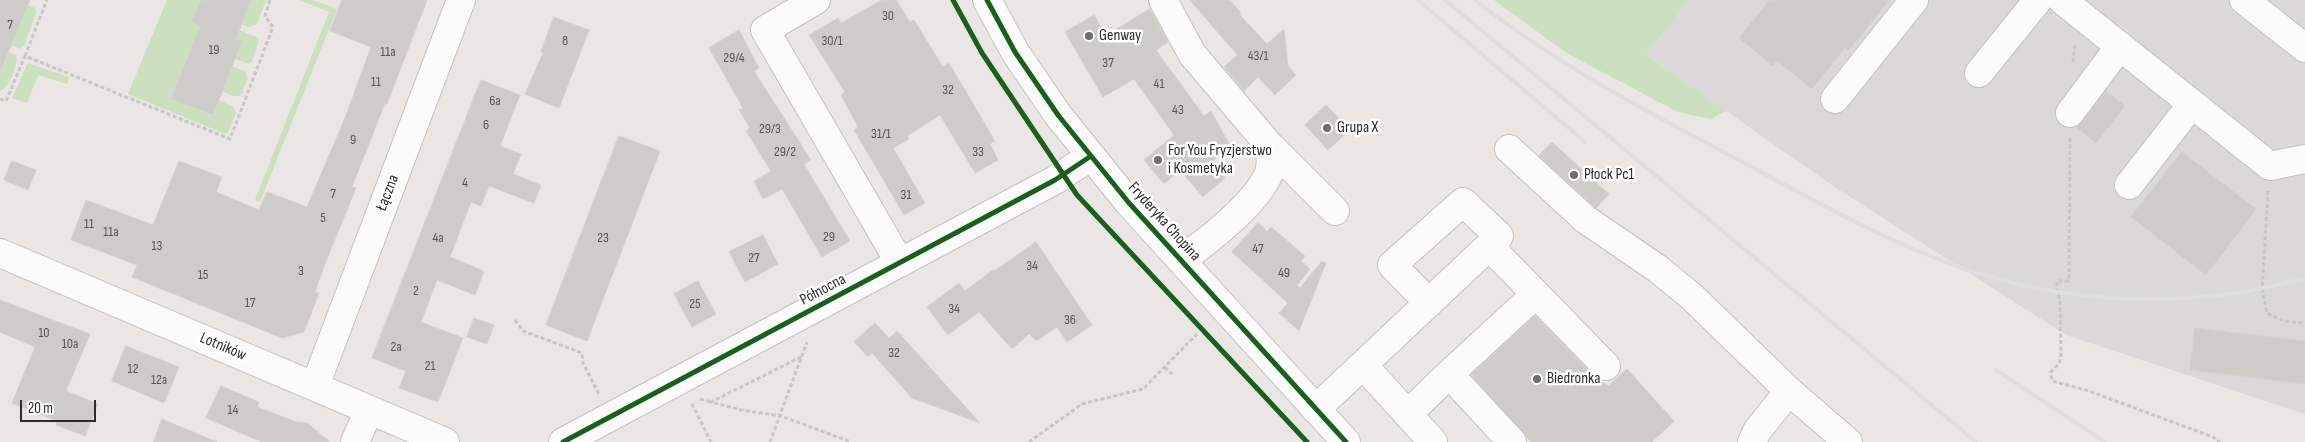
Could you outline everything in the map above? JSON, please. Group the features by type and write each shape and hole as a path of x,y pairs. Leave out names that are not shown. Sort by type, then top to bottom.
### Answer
{"street":[{"name":"Łączna","path":"316,386 461,0"},
{"path":"816,0 765,30 900,263"},
{"name":"Fryderyka Chopina","path":"987,0 1015,52 1058,115 1129,203 1346,442"},
{"path":"1163,0 1192,54 1270,146 1335,211"},
{"path":"1835,99 1914,0"},
{"path":"1979,73 2038,0"},
{"path":"2062,0 2270,166 2305,159"},
{"path":"2244,0 2305,48"},
{"path":"2070,113 2120,46"},
{"path":"2129,185 2192,104"},
{"path":"1181,260 1198,248 1259,192 1270,170 1270,146"},
{"path":"1510,149 1585,219 1658,269 1691,296 1789,391 1848,442"},
{"name":"Północna","path":"564,442 1055,180 1091,156"},
{"path":"1315,409 1429,303 1499,236 1463,202 1392,265 1429,303"},
{"path":"1489,246 1606,366"},
{"name":"Lotników","path":"0,253 445,442"},
{"path":"1408,414 1536,294"},
{"path":"1363,365 1433,442"},
{"path":"1449,374 1512,442"},
{"path":"1752,442 1757,431 1789,391"},
{"path":"356,442 369,410"}],"path":[{"path":"0,99 6,102 47,0"},
{"path":"25,56 230,139 273,27 265,16 270,0"},
{"path":"2070,113 2069,281 2057,281 2057,292 2060,300 2061,357 2059,364 2051,372 2052,381 2086,390 2213,437 2220,442"},
{"path":"2270,166 2262,288 2267,313 2284,321 2305,323"},
{"path":"516,320 523,331 582,353 583,363 600,395"},
{"path":"1029,442 1082,404 1143,389 1197,334"},
{"path":"802,356 711,402 741,410 781,416 851,442"},
{"path":"1165,367 1172,374"},
{"path":"691,402 711,442"}],"shaded area":[{"path":"1690,0 2305,0 2305,414 2066,335 1833,186 1646,55"}],"green space":[{"path":"167,0 201,0 200,26 171,98 212,115 219,100 233,107 236,113 228,132 225,134 128,94"},
{"path":"251,0 266,0 257,24 250,27 241,25"},
{"path":"299,0 313,0 337,9 260,202 255,200 329,12"},
{"path":"1494,0 1690,0 1646,55 1726,111 1711,119 1678,112 1568,54"},
{"path":"28,5 35,8 36,13 24,46 20,49 11,45"},
{"path":"239,30 259,40 252,62 249,64 235,59 242,41 236,39"},
{"path":"9,52 16,55 16,65 10,80 0,92 0,73"},
{"path":"28,63 69,77 67,84 38,75 27,103 12,98"},
{"path":"232,66 245,71 248,78 240,96 233,96 222,91"}],"building":[{"path":"0,0 30,0 0,72"},
{"path":"201,0 251,0 236,39 242,41 213,115 171,99 200,26 192,22"},
{"path":"342,0 427,0 387,104 385,103 352,187 356,188 325,264 315,292 319,293 304,332 282,338 132,277 137,265 71,240 86,200 153,225 179,161 222,177 216,192 259,210 267,192 307,207 345,118 371,47 330,31"},
{"path":"882,0 896,0 910,22 914,20 943,67 949,63 995,141 990,144 998,160 975,173 940,115 907,136 909,139 893,148 925,203 904,215 854,130 858,127 841,95 845,92 809,35 838,18 841,23"},
{"path":"1190,0 1230,0 1241,13 1239,14 1267,44 1284,29 1288,66 1296,75 1275,95 1258,77 1244,91 1224,67 1237,55"},
{"path":"1770,0 1890,0 1848,51 1845,48 1812,89 1777,61 1773,66 1739,38"},
{"path":"1150,9 1168,42 1156,50 1204,116 1211,111 1231,147 1211,162 1225,178 1203,197 1180,170 1164,184 1144,160 1174,135 1134,79 1103,97 1065,32 1094,15 1106,35"},
{"path":"554,17 589,30 559,108 525,94 543,53 541,52"},
{"path":"739,30 759,68 754,71 811,160 804,164 850,241 822,257 782,189 763,199 754,181 771,171 746,131 750,128 739,110 743,108 709,48"},
{"path":"481,80 520,95 500,146 521,154 513,174 541,185 534,203 489,186 481,206 471,202 450,257 484,271 475,295 437,280 421,322 463,338 438,402 399,388 406,371 372,358"},
{"path":"2106,91 2125,106 2096,143 2076,127 2083,122"},
{"name":"Grupa X","path":"1326,105 1350,130 1328,150 1305,125"},
{"path":"619,136 660,151 587,341 546,325"},
{"name":"Płock Pc1","path":"1552,142 1609,194 1596,208 1539,156"},
{"path":"2182,152 2256,209 2206,275 2131,217"},
{"path":"12,161 36,170 28,190 4,180"},
{"path":"1258,223 1267,231 1271,227 1305,256 1301,261 1310,269 1297,285 1300,288 1322,261 1326,263 1299,331 1279,313 1288,303 1232,252"},
{"path":"763,235 778,264 745,282 729,252"},
{"path":"1036,242 1092,325 1067,342 1057,327 1036,341 1029,334 1012,349 979,312 948,335 927,307 959,283 965,291"},
{"path":"698,281 716,314 692,327 674,294"},
{"path":"0,300 90,334 66,391 98,404 85,436 56,425 57,421 12,403 35,347 0,332"},
{"name":"Biedronka","path":"1535,316 1595,377 1608,386 1627,369 1674,421 1652,442 1531,442 1471,375"},
{"path":"474,318 494,325 487,344 467,337"},
{"path":"875,323 889,338 897,331 980,423 912,398 872,353 868,357 854,342"},
{"path":"2195,328 2305,341 2305,384 2190,370"},
{"path":"126,346 179,367 164,403 112,381"},
{"path":"221,386 259,402 257,407 296,422 307,423 330,442 262,442 206,418"},
{"path":"162,419 217,442 154,442"}],"railway":[{"path":"1418,0 1585,142"},
{"path":"1445,0 1976,442"},
{"path":"1475,0 1537,45 1601,85 1668,122 1884,236 1915,250 1977,273 2017,284 2058,292 2099,297 2141,299 2224,295 2265,288 2305,278"},
{"path":"1996,370 2105,442"}],"cycle path":[{"path":"953,0 982,53 1077,195 1307,442"},
{"path":"987,0 1015,52 1058,115 1129,203 1346,442"},
{"path":"563,442 1055,180 1091,156"}],"place":[{"name":"Genway","path":"1089,36"},
{"name":"Grupa X","path":"1327,128"},
{"name":"For You Fryzjerstwo i Kosmetyka","path":"1158,160"},
{"name":"Płock Pc1","path":"1574,175"},
{"name":"Biedronka","path":"1537,379"}]}
